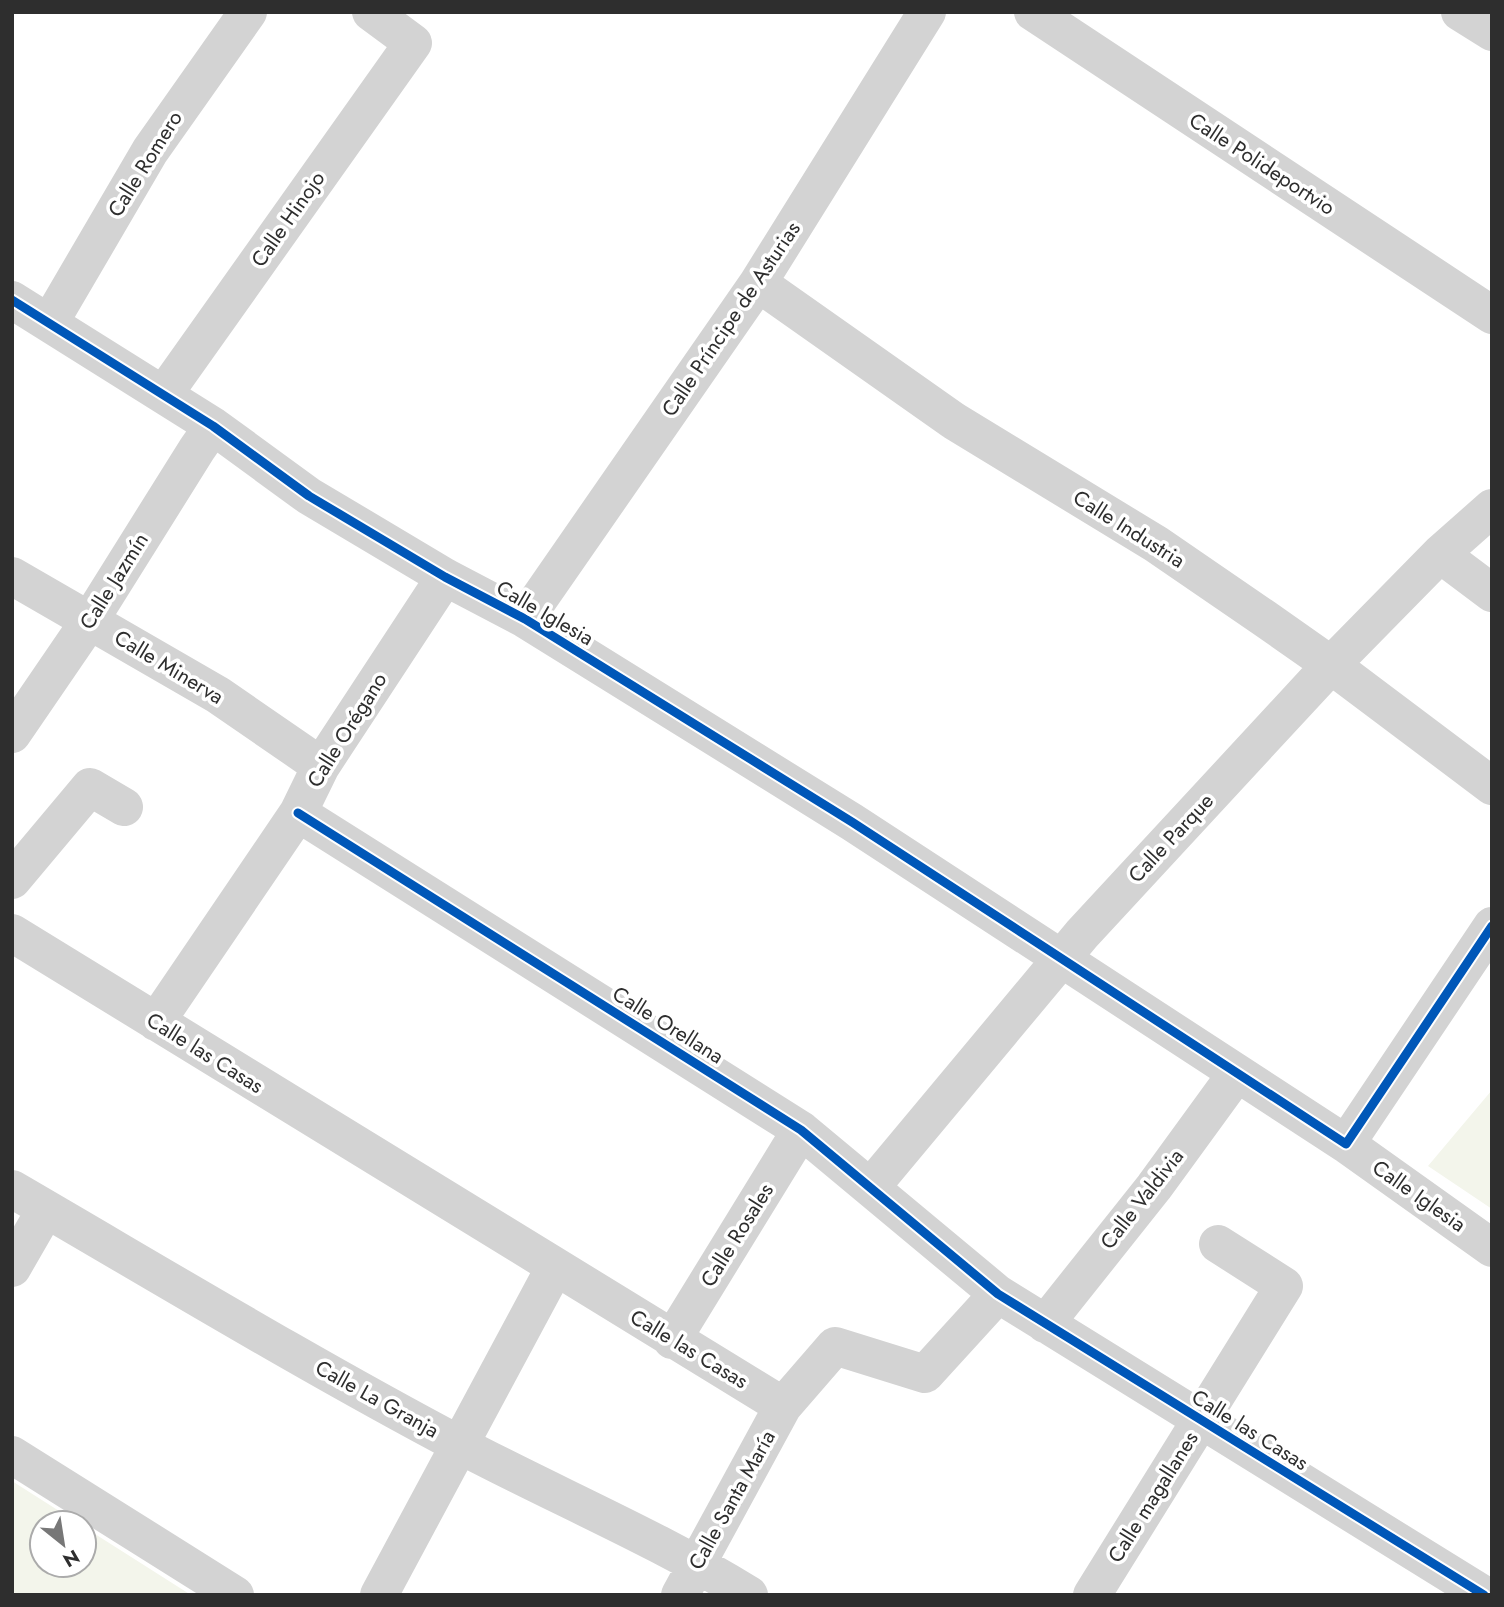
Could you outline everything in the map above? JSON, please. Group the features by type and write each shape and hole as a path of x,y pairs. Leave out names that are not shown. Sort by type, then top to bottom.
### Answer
{"street":[{"name":"Calle Romero","path":"50,322 150,151 248,12"},
{"name":"Calle Hinojo","path":"164,394 413,43 371,12"},
{"name":"Calle Príncipe de Asturias","path":"525,619 758,283 927,12"},
{"name":"Calle Polideportvio","path":"1033,12 1492,315"},
{"path":"1460,12 1492,32"},
{"name":"Calle Industria","path":"758,283 954,421 1156,544 1331,665 1492,786"},
{"name":"Calle Iglesia","path":"12,300 214,426 309,496 445,578 525,619 840,815 1346,1144 1492,1248"},
{"name":"Calle Jazmín","path":"12,734 90,620 214,426"},
{"name":"Calle Parque","path":"871,1187 1061,958 1331,665 1440,554 1492,508"},
{"path":"1440,554 1492,593"},
{"name":"Calle Minerva","path":"12,576 218,695 321,766"},
{"name":"Calle Orégano","path":"156,1023 298,813 321,766 445,578"},
{"path":"12,880 90,787 124,807"},
{"name":"Calle Orellana","path":"298,813 802,1130 998,1294"},
{"path":"1346,1144 1492,926"},
{"name":"Calle las Casas","path":"12,933 671,1340 783,1406"},
{"name":"Calle Valdivia","path":"1045,1324 1154,1187 1237,1073"},
{"name":"Calle Rosales","path":"671,1340 802,1130"},
{"name":"Calle La Granja","path":"12,1189 689,1579 749,1595"},
{"path":"12,1268 46,1209"},
{"name":"Calle magallanes","path":"1093,1595 1284,1286 1218,1244"},
{"path":"379,1595 555,1267"},
{"path":"783,1406 835,1346 925,1374 998,1294"},
{"name":"Calle las Casas","path":"998,1294 1484,1595"},
{"name":"Calle Santa María","path":"689,1579 783,1406"},
{"path":"12,1455 234,1595"}],"shaded area":[{"path":"1492,1090 1492,1209 1428,1166"},
{"path":"12,1481 56,1509 28,1509 28,1579 98,1579 98,1536 191,1595 12,1595"}],"cycle path":[{"path":"12,300 213,426 309,496 445,577 525,619 852,822 1346,1144 1492,926"},
{"path":"298,813 801,1130 998,1294 1484,1595"}]}
